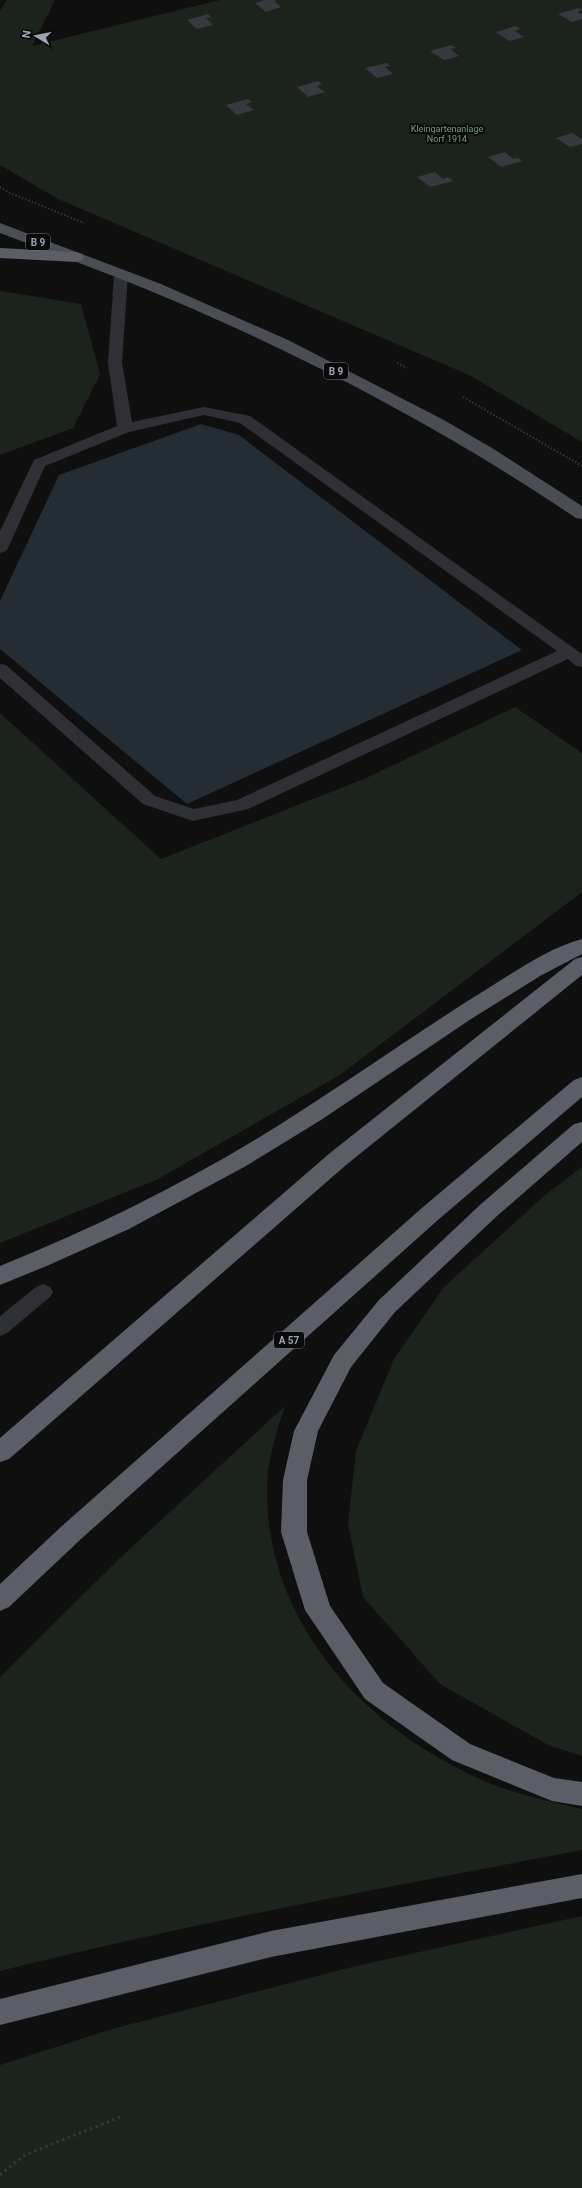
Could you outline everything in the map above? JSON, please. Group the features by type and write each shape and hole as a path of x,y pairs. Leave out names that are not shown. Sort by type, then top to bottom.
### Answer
{"highway":[{"path":"0,253 76,257"},
{"path":"0,1276 136,1217 210,1176 312,1115 424,1037 519,978 582,946"},
{"path":"0,1452 338,1159 582,964"},
{"name":"A 57","path":"0,1600 72,1532 426,1218 582,1085"},
{"path":"582,1130 436,1258 388,1306 342,1361 306,1431 295,1480 294,1532 318,1610 374,1691 461,1752 552,1789 582,1794"},
{"path":"0,2012 271,1944 582,1886"}],"main road":[{"name":"B 9","path":"0,228 176,296 289,347 400,403 521,472 582,514"}],"lane":[{"path":"121,275 115,363 125,428"},
{"path":"0,548 39,463 125,428 204,411 246,419 582,662"},
{"path":"0,669 149,800 193,815 242,805 569,652"},
{"path":"0,1328 43,1292"}],"path":[{"path":"0,2175 25,2155 120,2117"}],"green space":[{"name":"Kleingartenanlage Norf 1914","path":"7,0 55,0 32,46 220,0 582,0 582,442 469,375 58,199 0,165 0,11"},
{"path":"0,291 81,304 100,374 73,428 0,455"},
{"path":"515,707 582,753 582,892 340,1075 156,1180 0,1243 0,713 161,859 364,779"},
{"path":"582,1167 582,1756 548,1745 440,1684 363,1597 348,1524 356,1451 394,1359 444,1287 544,1196"},
{"path":"285,1406 275,1437 267,1479 271,1538 284,1584 303,1626 330,1665 361,1700 398,1731 438,1757 480,1779 531,1797 582,1809 582,1850 217,1921 0,1971 0,1677 121,1557"},
{"path":"582,1916 582,2188 0,2188 0,2065 112,2029 356,1966"}],"shaded area":[{"path":"201,424 239,435 522,650 187,804 0,649 0,601 59,475"}],"building":[{"path":"265,0 277,0 274,1 281,7 266,12 255,3"},
{"path":"578,8 582,10 577,12 582,14 582,19 572,22 558,14"},
{"path":"208,14 211,17 206,18 213,25 197,29 187,20"},
{"path":"516,26 520,29 515,31 524,37 509,41 496,32"},
{"path":"451,45 456,48 450,49 459,56 444,60 430,51"},
{"path":"387,63 390,66 385,67 393,74 377,78 365,68"},
{"path":"318,81 322,84 317,86 325,92 308,97 297,87"},
{"path":"248,99 252,102 246,104 254,110 237,115 226,105"},
{"path":"572,133 582,139 582,144 570,147 556,138"},
{"path":"505,152 513,159 518,158 522,161 501,167 488,157"},
{"path":"435,172 443,179 448,177 453,181 430,187 417,177"}]}
